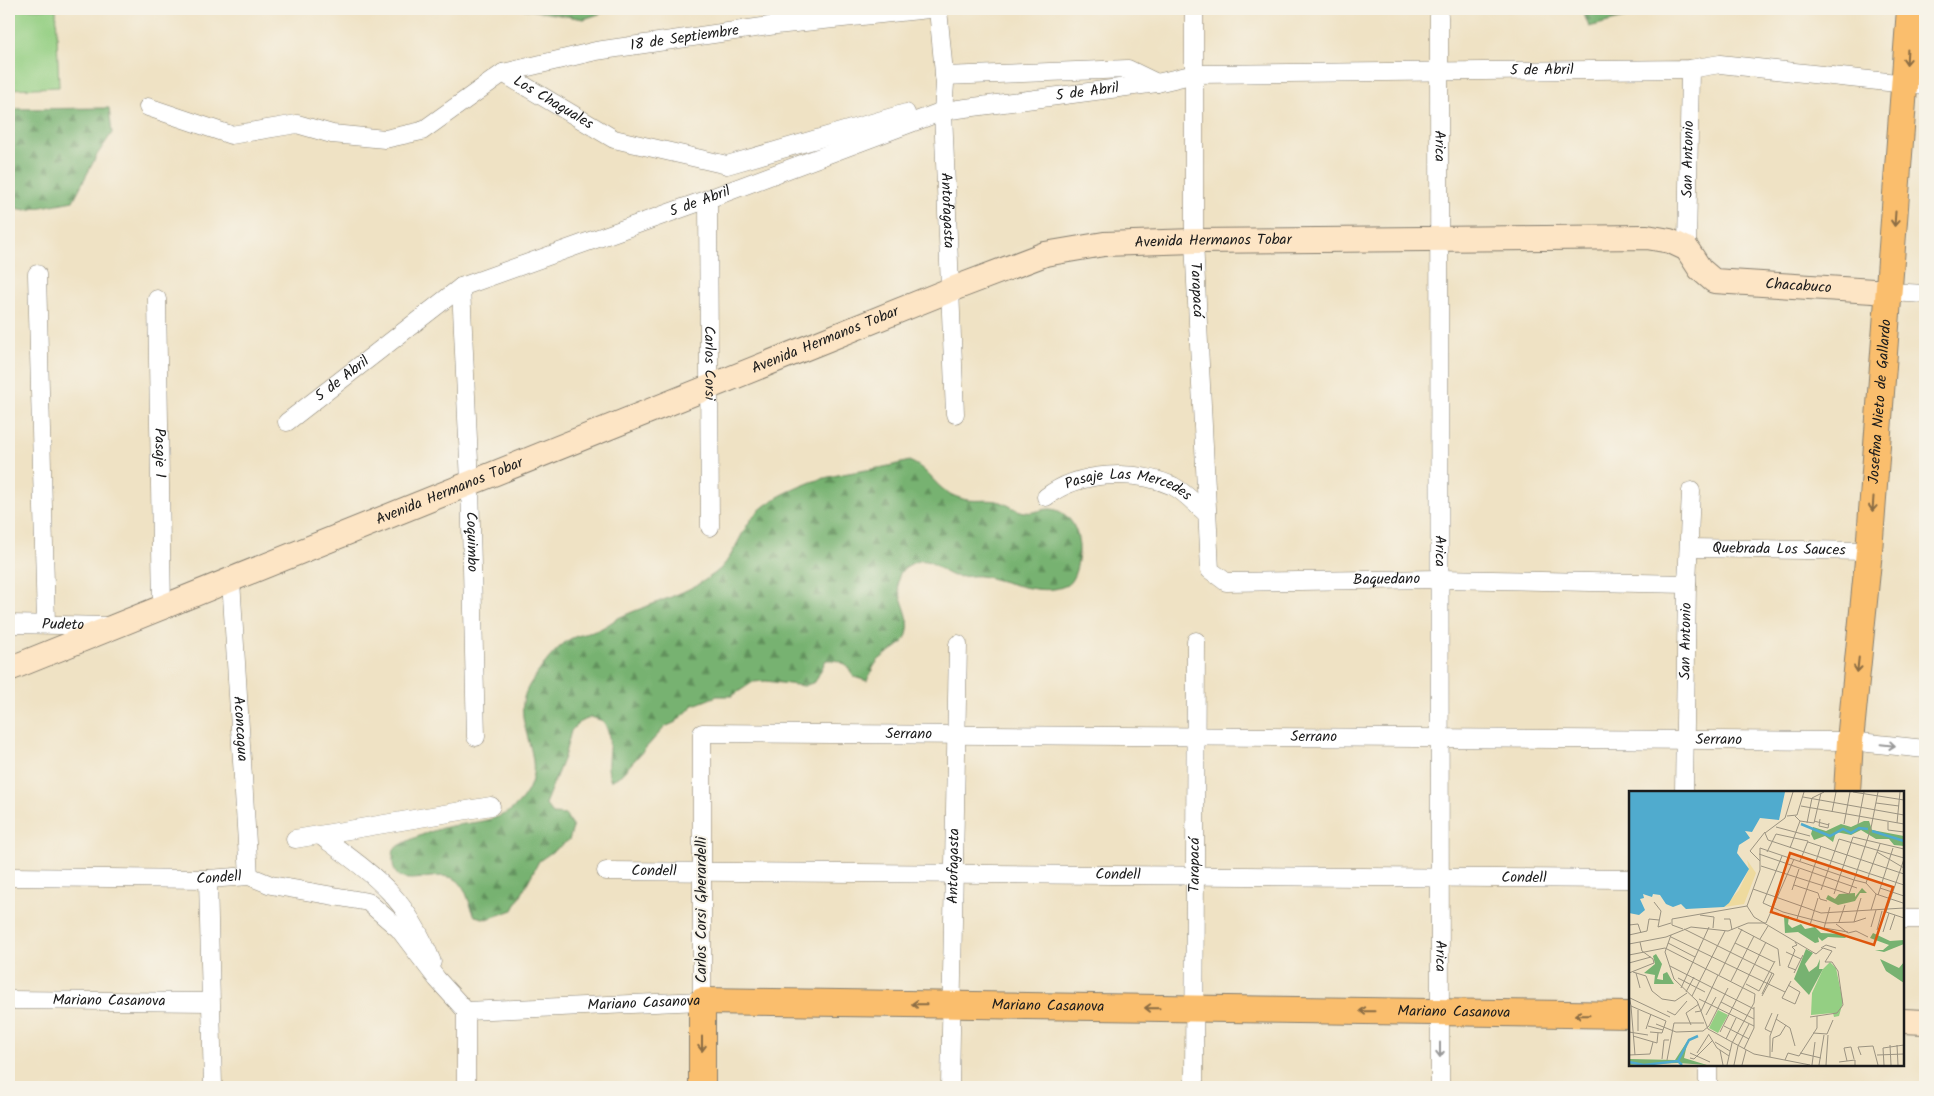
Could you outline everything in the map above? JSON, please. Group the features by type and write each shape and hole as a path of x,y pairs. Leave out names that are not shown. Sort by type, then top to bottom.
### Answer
{"main road":[{"name":"Josefina Nieto de Gallardo","path":"1847,791 1890,292 1916,84 1910,9"},
{"name":"Mariano Casanova","path":"702,1001 1629,1015"},
{"name":"Carlos Corsi Gherardelli","path":"702,1001 702,1087"}],"street":[{"name":"18 de Septiembre","path":"503,73 606,50 776,25 929,9"},
{"name":"Antofagasta","path":"938,9 944,76 955,414"},
{"name":"Tarapacá","path":"1194,9 1194,241 1206,513"},
{"name":"Arica","path":"1439,16 1440,1087"},
{"name":"5 de Abril","path":"287,422 461,287 708,199 944,111 1156,83 1195,74 1690,69 1720,64 1916,84"},
{"name":"5 de Abril","path":"944,76 1128,69 1156,83"},
{"name":"San Antonio","path":"1687,249 1690,69"},
{"name":"Los Chaguales","path":"148,107 231,135 297,124 332,134 385,139 422,131 503,73 614,139 727,166 913,111 944,111"},
{"name":"Carlos Corsi","path":"708,199 710,527"},
{"name":"Avenida Hermanos Tobar","path":"9,669 950,290 1045,254 1071,248 1104,244 1194,241 1647,237 1670,240 1687,249"},
{"name":"Chacabuco","path":"1687,249 1696,265 1714,281 1925,294"},
{"path":"37,274 46,624"},
{"name":"Coquimbo","path":"461,287 470,483 476,737"},
{"name":"Pasaje 1","path":"157,299 162,608"},
{"name":"Pasaje Las Mercedes","path":"1046,497 1057,489 1085,478 1119,476 1152,480 1174,487 1206,513"},
{"name":"San Antonio","path":"1684,791 1687,584 1691,491"},
{"name":"Baquedano","path":"1206,513 1210,570 1226,582 1440,578 1687,584"},
{"name":"Quebrada Los Sauces","path":"1690,548 1869,551"},
{"name":"Aconcagua","path":"231,580 249,876"},
{"name":"Pudeto","path":"9,624 116,626"},
{"name":"Tarapacá","path":"1194,1087 1196,641"},
{"name":"Antofagasta","path":"950,1087 958,644"},
{"name":"Serrano","path":"702,733 1850,741 1925,749"},
{"name":"Carlos Corsi Gherardelli","path":"702,733 702,1001"},
{"path":"295,839 491,806"},
{"path":"321,836 370,871 396,898 425,945 437,979"},
{"name":"Condell","path":"606,871 1629,879"},
{"name":"Condell","path":"9,877 208,879 249,876 271,885 368,902 398,929 437,979 466,1011"},
{"path":"208,879 213,1087"},
{"path":"1904,919 1925,919"},
{"name":"Mariano Casanova","path":"9,1000 210,1002"},
{"name":"Mariano Casanova","path":"466,1011 702,1001"},
{"path":"466,1011 466,1087"},
{"path":"1904,1021 1925,1022"},
{"path":"1708,1066 1708,1087"}],"green space":[{"path":"9,9 56,9 59,87 9,89"},
{"path":"524,9 614,9 584,19"},
{"path":"1582,9 1658,9 1589,27"},
{"path":"109,108 112,133 97,155 73,201 26,210 9,207 9,109"},
{"path":"909,461 923,469 944,490 960,498 1001,502 1028,512 1052,509 1066,516 1075,529 1079,545 1077,567 1070,582 1065,586 1055,589 1034,589 980,576 954,576 933,564 923,561 909,565 898,578 900,595 908,622 907,635 901,644 878,661 867,681 854,677 843,663 836,660 826,660 815,682 804,686 766,681 753,682 732,696 717,696 694,705 676,722 665,727 621,775 611,781 608,765 609,736 603,721 591,717 579,723 571,731 564,757 545,804 553,814 566,815 573,828 569,840 539,861 513,910 487,919 475,916 466,893 458,881 449,877 437,876 414,879 404,878 397,874 393,865 394,849 400,845 446,827 493,819 510,811 529,789 533,773 532,757 523,712 524,697 539,671 562,645 575,637 598,630 622,616 704,581 726,563 752,518 767,504 780,496 825,478"}]}
